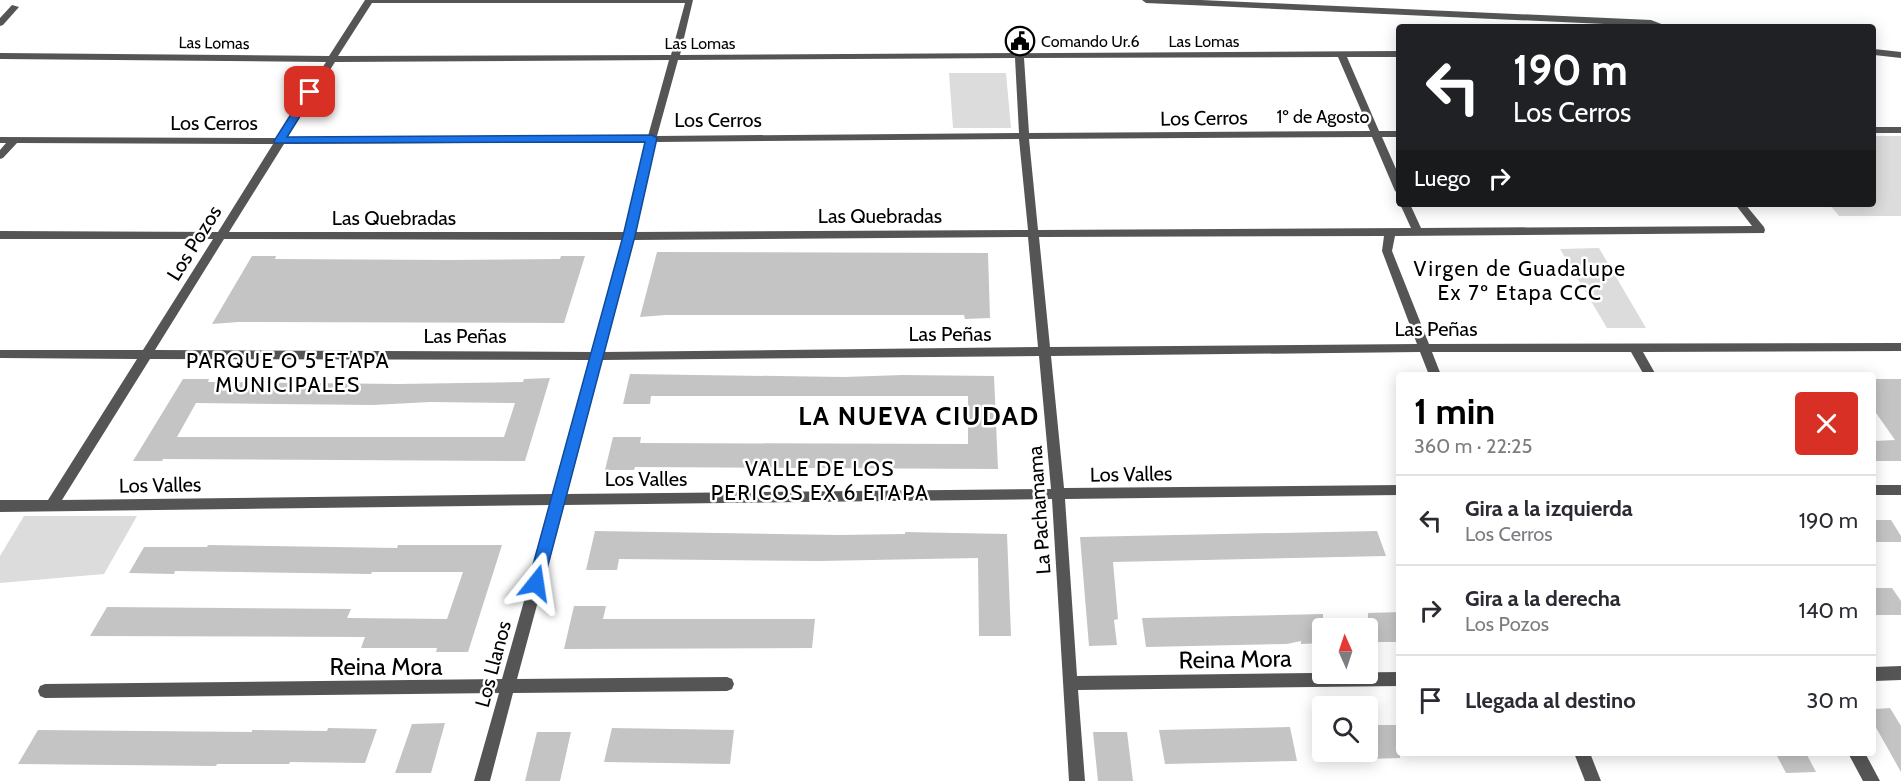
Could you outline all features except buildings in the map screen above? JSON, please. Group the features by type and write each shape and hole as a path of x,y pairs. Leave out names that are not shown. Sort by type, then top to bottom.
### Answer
{"street":[{"path":"369,0 691,1"},
{"name":"Los Pozos","path":"51,506 369,0"},
{"path":"1146,0 1654,24"},
{"name":"Los Llanos","path":"482,781 629,236 652,138 691,1"},
{"path":"0,23 15,7"},
{"path":"1876,52 1900,56"},
{"name":"Las Lomas","path":"0,56 330,59 1396,54"},
{"path":"1342,55 1396,182"},
{"name":"La Pachamama","path":"1019,57 1024,138 1058,495 1077,781"},
{"path":"1876,130 1901,130"},
{"name":"Los Cerros","path":"0,140 1024,138 1396,134"},
{"path":"0,156 14,140"},
{"path":"1406,207 1418,232"},
{"name":"Las Quebradas","path":"0,235 629,236 1760,230 1742,207"},
{"path":"1390,233 1387,251 1434,372"},
{"name":"Las Peñas","path":"0,354 597,356 1424,348 1901,347"},
{"path":"1635,348 1648,372"},
{"name":"Los Valles","path":"0,506 1396,490"},
{"path":"1876,490 1901,490"},
{"path":"1876,674 1901,673"},
{"name":"Reina Mora","path":"1070,683 1396,679"},
{"name":"Reina Mora","path":"45,692 727,684"},
{"path":"1583,756 1593,781"},
{"path":"1858,756 1872,781"}],"shaded area":[{"path":"949,73 1006,73 1011,128 953,128"},
{"path":"1876,136 1901,136 1901,216 1839,216 1832,207 1876,207"},
{"path":"1599,248 1646,328 1607,328 1560,249"},
{"path":"24,516 137,516 104,574 0,583 0,556"}],"place":[{"name":"Comando Ur.6","path":"1020,41"}],"district":[{"name":"1º de Agosto","path":"1323,117"},
{"name":"Virgen de Guadalupe Ex 7º Etapa CCC","path":"1520,280"},
{"name":"PARQUE O 5 ETAPA MUNICIPALES","path":"288,372"},
{"name":"LA NUEVA CIUDAD","path":"919,416"},
{"name":"VALLE DE LOS PERICOS EX 6 ETAPA","path":"820,480"}],"route":[{"path":"310,92 279,141 652,138 629,236 536,583"}]}
